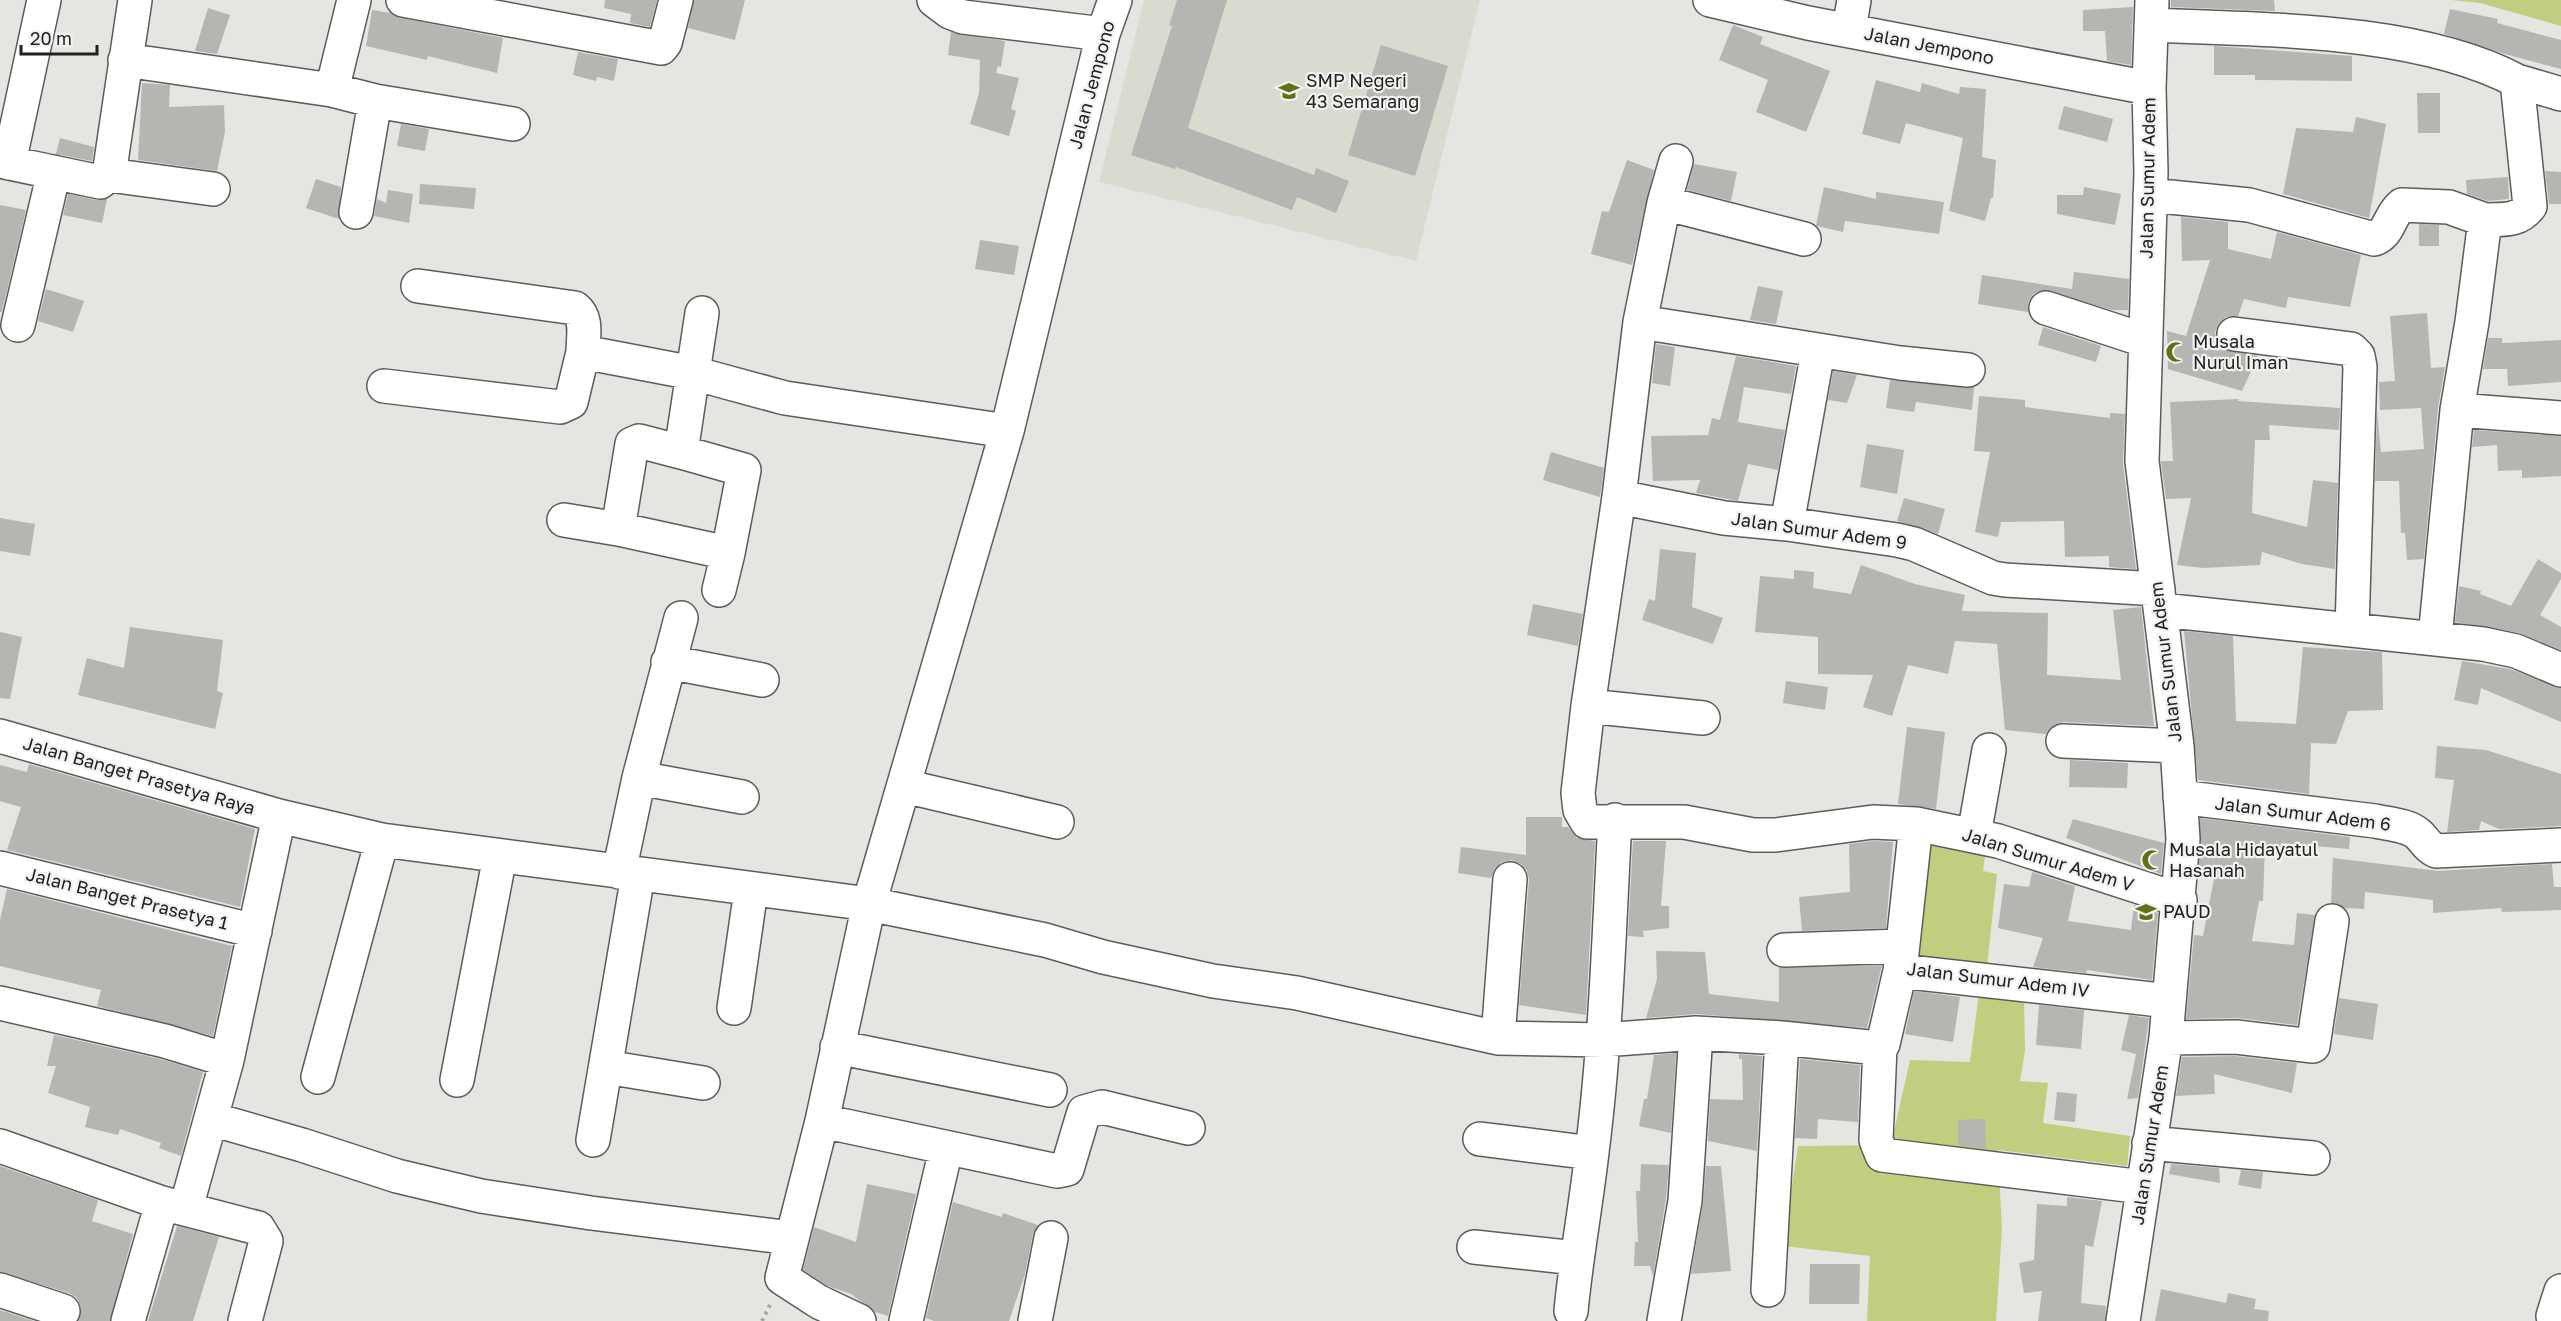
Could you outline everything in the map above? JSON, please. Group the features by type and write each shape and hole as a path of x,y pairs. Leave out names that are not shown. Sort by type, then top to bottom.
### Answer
{"street":[{"path":"44,0 5,162 100,182 109,174 135,0"},
{"path":"332,90 354,0"},
{"path":"404,0 661,48 665,43 676,0"},
{"path":"934,0 950,12 963,17 1104,34"},
{"name":"Jalan Jempono","path":"854,1319 819,1302 782,1278 785,1237 822,1121 869,904 1007,431 1104,34 1115,0"},
{"name":"Jalan Jempono","path":"1710,0 1852,15 2149,88"},
{"path":"2152,12 2322,33 2430,50 2496,70 2517,81 2561,94"},
{"name":"Jalan Sumur Adem","path":"2123,1321 2166,1038 2180,900 2183,838 2176,746 2142,460 2150,195 2149,88 2152,12"},
{"path":"125,60 332,90 375,101 513,124"},
{"path":"2150,195 2249,205 2374,239 2385,232 2396,210 2402,205 2449,207 2485,220 2515,219 2523,216 2529,206 2517,81"},
{"path":"356,213 375,101"},
{"path":"1676,161 1664,203 1640,322 1619,497 1588,706 1703,718"},
{"path":"18,325 54,172"},
{"path":"109,174 213,189"},
{"path":"1664,203 1804,238"},
{"path":"2435,638 2457,410 2472,322 2485,220"},
{"path":"384,386 560,407 571,402 582,352 584,322 580,312 575,308 418,286"},
{"path":"2046,308 2144,340"},
{"path":"681,452 702,313"},
{"path":"1640,322 1818,351 1968,370"},
{"path":"2234,334 2350,349 2358,356 2352,629"},
{"path":"1787,524 1818,351"},
{"path":"582,352 693,373 785,398 1007,431"},
{"path":"2457,410 2561,417"},
{"path":"618,529 632,444 639,441 744,470 719,590"},
{"name":"Jalan Sumur Adem 9","path":"1619,497 1724,518 1787,524 1906,542 1993,578 2160,599 2352,629 2435,638 2516,651 2561,670"},
{"path":"564,520 618,529 728,553"},
{"path":"593,1140 606,1067 639,778 681,618"},
{"path":"668,662 762,680"},
{"name":"Jalan Sumur Adem V","path":"1588,706 1578,793 1580,810 1587,822 1615,820 1684,822 1753,834 1776,835 1873,822 1916,824 1974,836 2180,900"},
{"name":"Jalan Banget Prasetya Raya","path":"0,736 279,816 382,840 869,904 1045,939 1103,957 1213,981 1297,993 1498,1038 1603,1040 1696,1033 1880,1047"},
{"path":"2063,741 2176,746"},
{"path":"1974,836 1989,750"},
{"path":"639,778 742,797"},
{"path":"904,786 1057,822"},
{"name":"Jalan Sumur Adem 6","path":"2180,797 2375,821 2406,828 2418,834 2427,847 2436,851 2561,845"},
{"path":"128,1321 212,1119 227,1060 279,816"},
{"path":"1571,1311 1576,1258 1592,1153 1603,1040 1615,820"},
{"name":"Jalan Sumur Adem IV","path":"1916,824 1900,958 2169,1001"},
{"path":"318,1077 382,840"},
{"path":"458,1080 500,856"},
{"name":"Jalan Banget Prasetya 1","path":"0,868 255,931"},
{"path":"1498,1038 1510,879"},
{"path":"734,1008 751,890"},
{"path":"2166,1038 2236,1037 2313,1046 2332,921"},
{"path":"1784,950 1900,958 1880,1047 1876,1140 1882,1155 2143,1187"},
{"path":"0,1003 165,1041 227,1060"},
{"path":"1664,1321 1685,1201 1696,1033"},
{"path":"1768,1290 1782,1038"},
{"path":"837,1047 1050,1090"},
{"path":"606,1067 703,1083"},
{"path":"822,1121 1057,1171 1067,1169 1084,1112 1093,1108 1102,1107 1188,1128"},
{"path":"212,1119 397,1176 481,1197 591,1214 785,1237"},
{"path":"1480,1139 1592,1153"},
{"path":"2149,1143 2313,1158"},
{"path":"0,1146 174,1206 258,1228 264,1233 266,1241 245,1321"},
{"path":"906,1321 946,1149"},
{"path":"1035,1321 1051,1238"},
{"path":"1474,1247 1576,1258"},
{"path":"0,1290 63,1311"}],"shaded area":[{"name":"SMP Negeri 43 Semarang","path":"1144,0 1480,0 1416,261 1099,182"}],"green space":[{"path":"2451,0 2561,0 2561,26 2480,3"},
{"path":"1924,840 1986,848 1983,871 1997,874 1987,967 1913,958"},
{"path":"1979,992 2024,992 2025,1051 2020,1081 2048,1083 2043,1123 2130,1136 2127,1166 1998,1150 2002,1229 1996,1321 1867,1321 1870,1256 1783,1246 1798,1146 1891,1145 1910,1060 1970,1062"}],"building":[{"path":"605,0 657,0 650,27 630,23 631,14 604,8"},
{"path":"694,0 745,0 735,40 688,28"},
{"path":"1177,0 1227,0 1188,128 1314,175 1316,168 1349,181 1336,213 1297,197 1292,210 1176,167 1175,169 1131,155 1172,26 1169,25"},
{"path":"2171,0 2274,0 2275,11 2171,7"},
{"path":"2133,7 2131,65 2107,61 2105,31 2083,31 2083,10"},
{"path":"208,8 230,15 217,54 195,51"},
{"path":"2450,9 2498,19 2497,23 2561,40 2561,69 2501,53 2444,34"},
{"path":"372,10 390,13 400,18 503,38 497,73 428,56 427,60 366,46"},
{"path":"1733,25 1763,37 1760,44 1830,71 1806,132 1756,112 1768,80 1719,60"},
{"path":"951,32 1005,41 1001,67 998,66 996,73 1019,78 1011,109 1016,111 1009,136 970,124 979,93 980,60 948,55"},
{"path":"1381,45 1448,66 1415,176 1348,155"},
{"path":"2214,46 2352,56 2352,81 2255,80 2255,75 2214,75"},
{"path":"578,52 618,59 614,81 597,77 596,81 573,75"},
{"path":"1876,80 1920,92 1922,83 1959,94 1960,87 1986,89 1982,157 1996,160 1993,198 1991,198 1985,221 1949,211 1963,138 1906,123 1900,144 1862,134"},
{"path":"142,83 170,85 169,107 224,105 225,132 217,171 138,160"},
{"path":"2417,93 2440,93 2440,133 2418,133"},
{"path":"2064,106 2113,119 2107,142 2058,129"},
{"path":"2356,117 2386,124 2369,218 2283,194 2296,128 2353,132"},
{"path":"401,124 429,129 425,151 397,146"},
{"path":"60,138 94,147 92,161 56,154"},
{"path":"1627,160 1654,170 1632,265 1591,254 1602,211 1609,212"},
{"path":"1694,164 1737,172 1731,201 1687,190"},
{"path":"2545,171 2561,172 2561,204 2549,204"},
{"path":"2508,177 2509,199 2488,201 2467,194 2466,180"},
{"path":"316,179 341,187 339,219 306,208"},
{"path":"420,184 476,188 474,209 419,204"},
{"path":"1824,187 1876,199 1876,192 1944,202 1939,234 1845,221 1843,232 1817,226"},
{"path":"2084,187 2121,194 2115,225 2057,214 2057,195 2083,195"},
{"path":"388,190 413,194 409,223 374,216 377,199 386,203"},
{"path":"68,194 96,200 107,199 102,223 63,215"},
{"path":"0,205 26,210 2,312 0,312"},
{"path":"2181,217 2228,222 2228,249 2271,259 2277,232 2361,255 2350,307 2288,297 2286,308 2244,299 2238,316 2226,317 2219,323 2215,332 2217,342 2223,349 2258,356 2242,391 2168,369 2167,331 2186,336 2210,260 2182,261"},
{"path":"2419,224 2439,225 2439,246 2419,246"},
{"path":"980,240 1019,246 1014,275 975,269"},
{"path":"2074,272 2129,279 2128,310 2112,310 2043,290 2033,294 2028,303 2028,312 1978,304 1982,275 2072,289"},
{"path":"1758,286 1783,291 1776,324 1750,320"},
{"path":"46,289 84,301 73,332 38,321"},
{"path":"2427,313 2431,368 2445,367 2438,408 2424,559 2407,560 2405,533 2401,533 2399,481 2375,481 2377,411 2381,452 2424,449 2421,408 2380,410 2379,382 2395,381 2390,316"},
{"path":"2043,327 2101,346 2096,362 2038,345"},
{"path":"2488,338 2502,338 2502,343 2561,340 2561,382 2508,386 2507,369 2483,369"},
{"path":"1656,344 1675,347 1670,386 1652,383"},
{"path":"1736,356 1796,366 1791,394 1744,387 1738,422 1785,430 1778,470 1748,464 1738,501 1696,493 1700,480 1653,481 1651,436 1708,435 1712,418 1720,420"},
{"path":"1833,371 1857,375 1847,403 1828,400"},
{"path":"1890,380 1974,387 1972,410 1916,402 1914,412 1886,408"},
{"path":"1979,396 2025,400 2025,407 2110,418 2110,413 2125,414 2123,463 2136,569 2109,567 2109,556 2065,557 2064,521 2001,522 1998,537 1975,532 1990,452 1974,451"},
{"path":"2239,399 2238,401 2340,408 2339,430 2269,425 2270,440 2255,440 2252,513 2307,527 2313,480 2338,483 2335,569 2302,564 2262,552 2260,565 2204,568 2177,565 2191,498 2166,499 2161,461 2173,461 2170,402"},
{"path":"2474,430 2561,436 2561,476 2522,478 2522,470 2498,471 2497,445 2472,447"},
{"path":"1867,444 1904,450 1897,494 1860,487"},
{"path":"1551,452 1604,468 1600,497 1543,480"},
{"path":"1904,498 1945,509 1938,534 1897,521"},
{"path":"0,518 35,524 30,556 0,551"},
{"path":"1660,549 1696,553 1692,607 1723,618 1713,644 1642,620 1649,599 1655,601"},
{"path":"2538,559 2561,573 2561,579 2540,615 2561,627 2561,650 2520,633 2455,622 2459,586 2481,591 2480,594 2511,606"},
{"path":"1861,565 1915,584 1965,595 1962,611 2048,613 2047,675 2121,680 2113,610 2141,607 2154,726 2064,722 2054,725 2046,734 2005,730 1997,644 1955,641 1948,674 1908,665 1892,716 1863,707 1873,675 1818,674 1818,637 1755,632 1760,576 1794,579 1794,570 1814,572 1813,588 1851,594"},
{"path":"1533,604 1583,614 1578,646 1527,635"},
{"path":"130,627 223,640 217,691 223,693 215,729 78,695 87,658 124,668"},
{"path":"2184,631 2233,636 2236,721 2296,724 2303,647 2382,652 2383,710 2348,711 2336,744 2311,743 2309,794 2198,780"},
{"path":"0,632 22,637 10,699 0,698"},
{"path":"2462,661 2510,669 2561,688 2561,722 2481,688 2478,705 2454,700"},
{"path":"1786,681 1828,687 1825,710 1783,703"},
{"path":"1907,727 1945,732 1936,809 1898,804"},
{"path":"2437,746 2486,750 2561,774 2561,826 2499,829 2481,821 2479,830 2447,832 2454,780 2435,778"},
{"path":"2070,760 2128,763 2127,788 2069,787"},
{"path":"29,764 255,829 240,907 7,850 21,807 0,801 0,765 27,772"},
{"path":"1526,817 1562,817 1562,827 1568,827 1577,838 1595,841 1586,1015 1519,1005 1529,880 1527,871 1521,864 1512,860 1502,862 1495,868 1491,878 1458,873 1461,847 1526,855"},
{"path":"2200,818 2350,837 2349,849 2281,843 2280,847 2265,846 2263,901 2259,901 2252,941 2294,945 2297,913 2315,915 2297,1025 2238,1018 2186,1019 2194,935 2203,936 2215,873 2199,873"},
{"path":"2073,819 2164,843 2161,874 2066,838"},
{"path":"1633,841 1666,841 1661,906 1669,906 1669,928 1643,931 1644,937 1628,936"},
{"path":"1874,841 1893,842 1886,928 1802,931 1799,897 1850,892 1849,844"},
{"path":"2333,858 2439,871 2552,864 2554,887 2561,887 2561,910 2502,912 2501,908 2433,913 2433,900 2365,892 2364,909 2345,908 2331,903"},
{"path":"2032,872 2075,886 2068,921 2131,930 2134,905 2158,913 2152,980 2087,970 2086,973 2033,967 2043,938 1998,928 2004,884 2029,887"},
{"path":"7,889 232,946 213,1036 97,1006 101,990 0,966 0,920"},
{"path":"1656,951 1705,952 1709,994 1779,1002 1779,968 1882,965 1867,1028 1697,1014 1646,1018 1657,979"},
{"path":"1914,991 1960,997 1953,1042 1905,1034"},
{"path":"2339,998 2378,1004 2373,1040 2334,1034"},
{"path":"2039,1005 2084,1010 2081,1049 2036,1045"},
{"path":"2129,1015 2149,1018 2138,1098 2127,1099 2136,1054 2121,1050"},
{"path":"54,1035 160,1059 203,1072 181,1156 159,1148 161,1143 120,1129 118,1135 85,1127 90,1107 48,1093 56,1066 47,1066"},
{"path":"1676,1053 1671,1133 1639,1126 1644,1099 1647,1099 1654,1055"},
{"path":"1739,1054 1762,1056 1757,1151 1708,1141 1710,1099 1743,1100 1742,1059 1739,1059"},
{"path":"2235,1056 2297,1063 2292,1093 2214,1074 2215,1094 2176,1096 2182,1057"},
{"path":"1800,1059 1860,1065 1858,1122 1818,1119 1817,1139 1795,1138"},
{"path":"2057,1092 2077,1094 2075,1122 2054,1120"},
{"path":"1985,1119 1986,1149 1958,1145 1958,1120"},
{"path":"1641,1164 1669,1165 1666,1199 1653,1277 1650,1266 1634,1266 1635,1242 1638,1242 1636,1191 1640,1191"},
{"path":"2171,1164 2219,1168 2220,1183 2169,1174"},
{"path":"0,1166 98,1200 92,1221 133,1234 110,1321 78,1321 81,1307 77,1298 69,1293 0,1272"},
{"path":"1706,1166 1721,1166 1731,1271 1691,1274 1703,1204"},
{"path":"2241,1170 2263,1172 2261,1189 2238,1185"},
{"path":"867,1184 916,1194 888,1316 875,1312 851,1294 828,1286 803,1270 814,1227 856,1242"},
{"path":"2067,1197 2102,1201 2093,1247 2085,1245 2081,1303 2106,1306 2105,1321 2038,1321 2042,1291 2024,1293 2019,1263 2034,1260 2037,1204 2067,1206"},
{"path":"953,1202 1002,1217 1003,1213 1038,1225 1033,1234 1025,1274 1009,1321 934,1321 926,1318"},
{"path":"177,1226 219,1237 193,1321 148,1321"},
{"path":"1810,1264 1860,1264 1859,1304 1809,1304"},
{"path":"2161,1289 2226,1303 2228,1293 2256,1299 2254,1309 2269,1311 2268,1321 2155,1321"},
{"path":"0,1310 34,1321 0,1321"}],"place":[{"name":"SMP Negeri 43 Semarang","path":"1289,91"},
{"name":"Musala Nurul Iman","path":"2176,352"},
{"name":"Musala Hidayatul Hasanah","path":"2152,860"},
{"name":"PAUD","path":"2146,912"}]}
